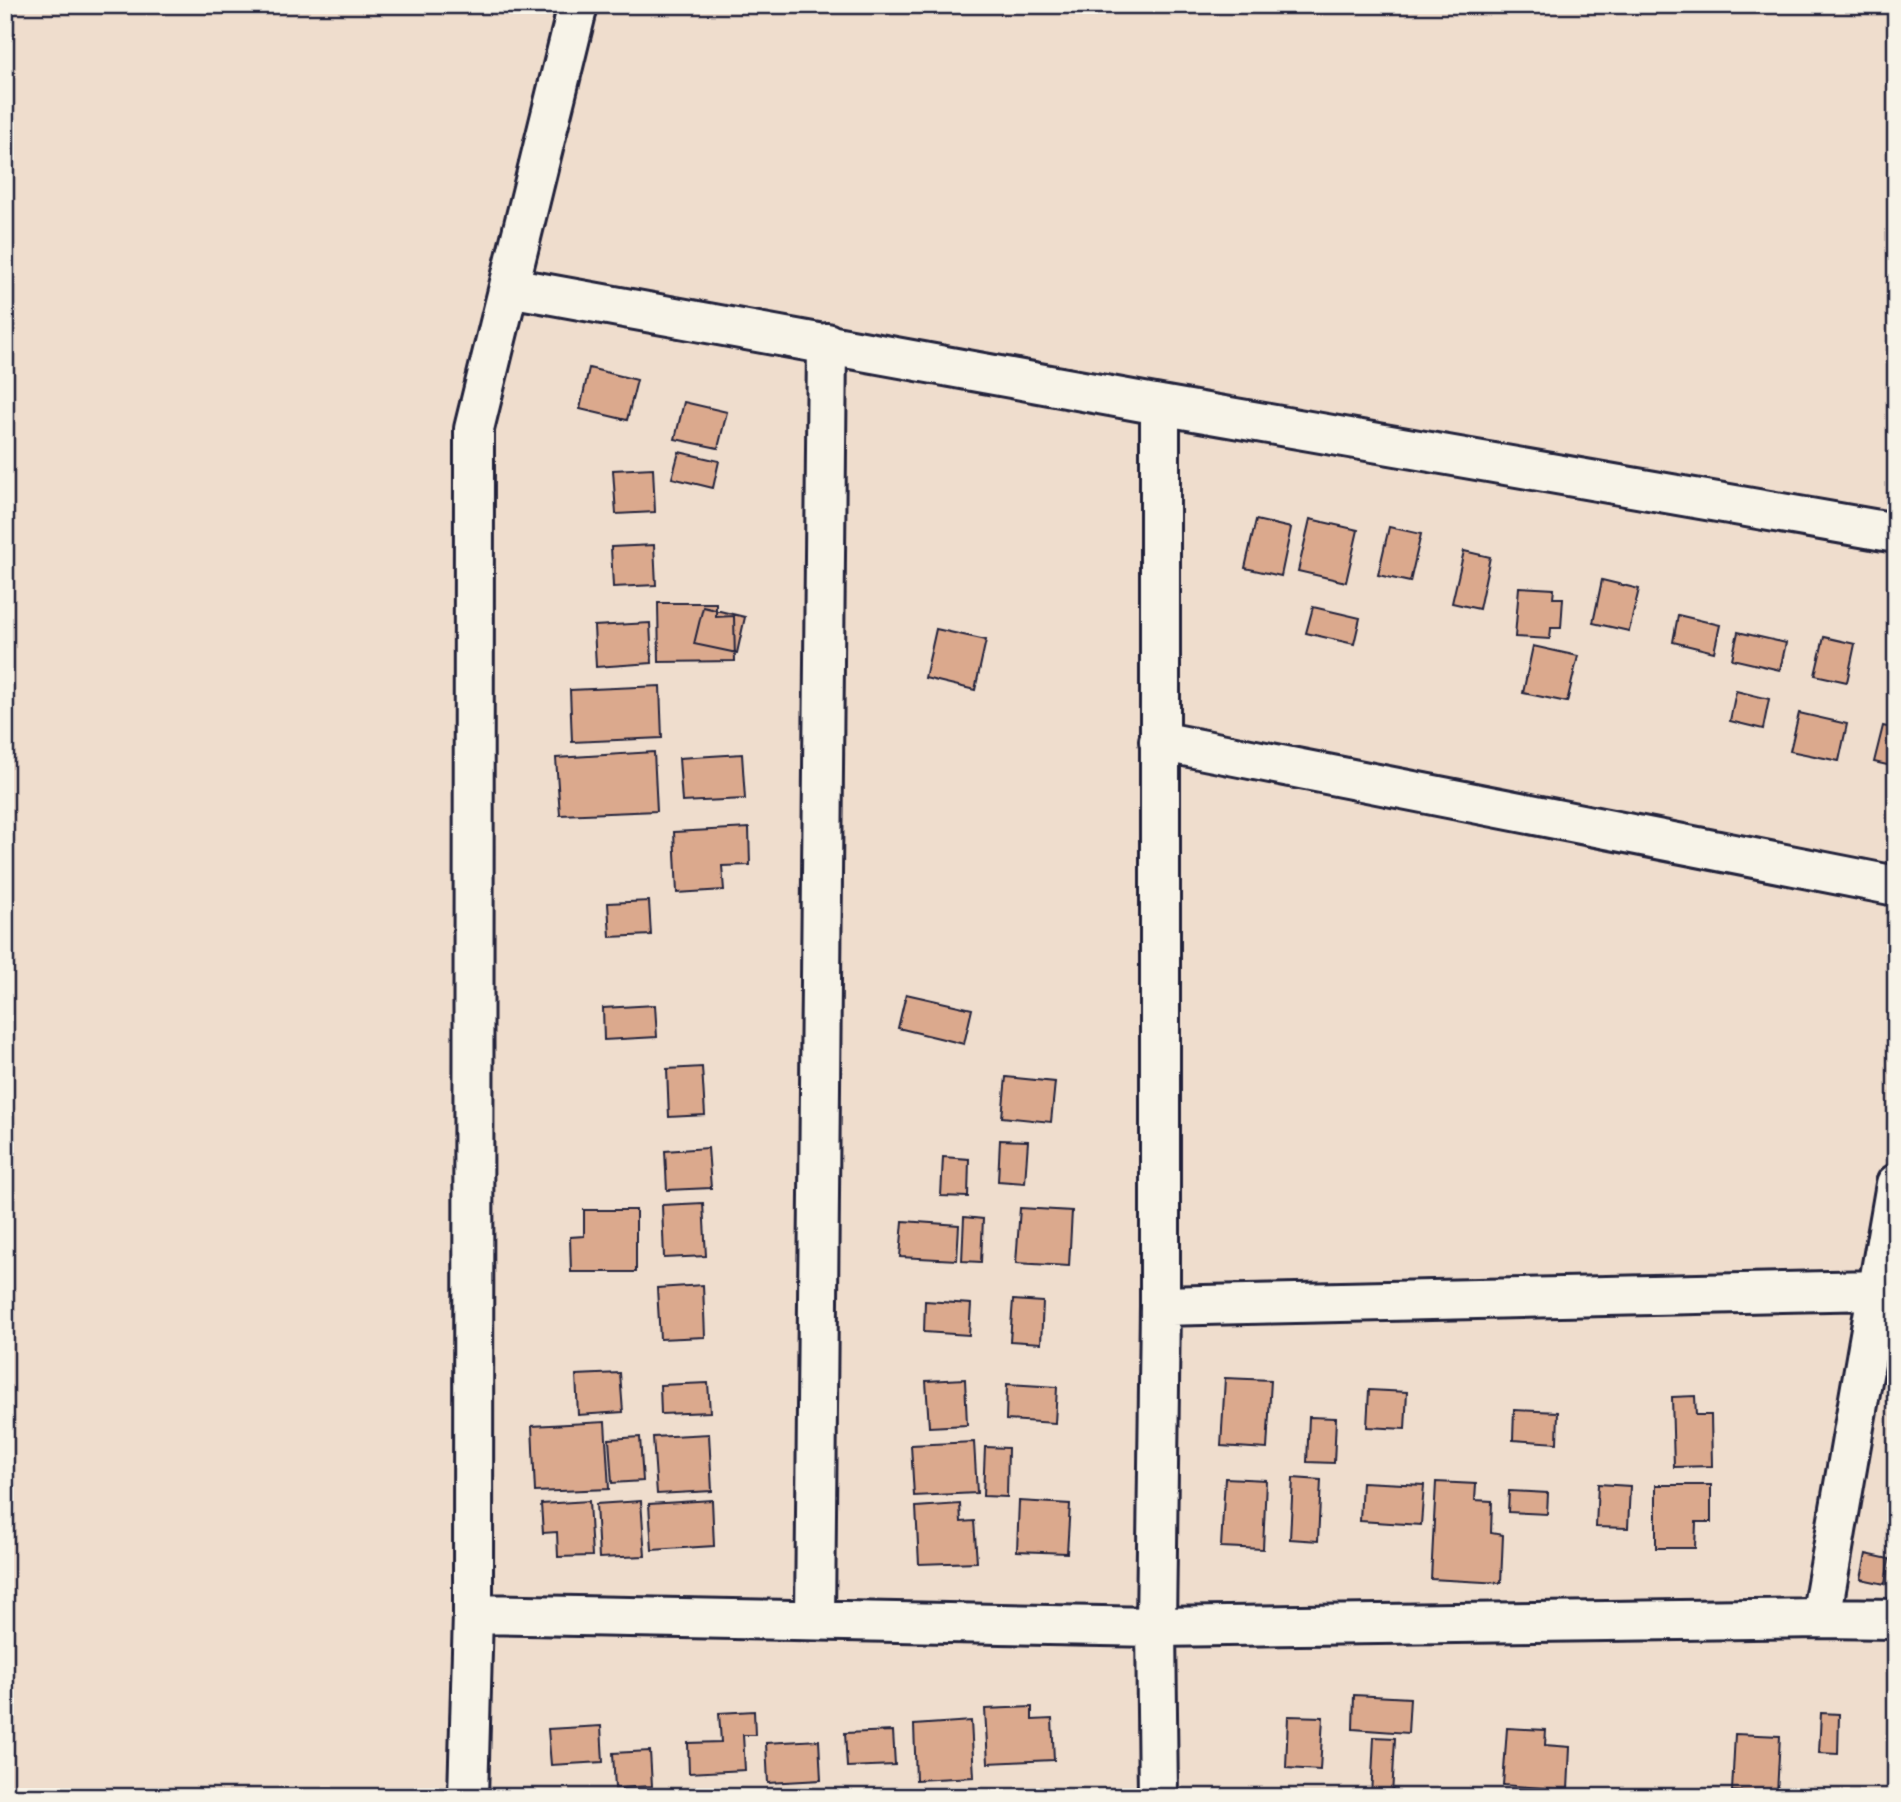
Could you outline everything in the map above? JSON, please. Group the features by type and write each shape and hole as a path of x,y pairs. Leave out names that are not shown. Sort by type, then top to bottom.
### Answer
{"street":[{"path":"468,1797 473,1614 474,429 578,5"},
{"path":"509,287 1160,405 1896,533"},
{"path":"815,1620 827,343"},
{"path":"1158,1797 1156,1627 1160,1306 1160,405"},
{"path":"1159,741 1896,886"},
{"path":"1821,1618 1896,1184"},
{"path":"1160,1306 1876,1290"},
{"path":"473,1614 1156,1627 1896,1619"}],"building":[{"path":"589,368 637,380 627,420 580,409"},
{"path":"684,402 727,412 718,448 675,439"},
{"path":"679,452 719,461 713,488 672,478"},
{"path":"653,468 655,512 616,514 613,470"},
{"path":"1310,519 1358,530 1346,582 1298,571"},
{"path":"1256,520 1291,528 1281,576 1245,568"},
{"path":"1389,527 1421,534 1410,582 1378,575"},
{"path":"654,545 656,585 613,587 611,547"},
{"path":"1464,551 1490,557 1479,609 1452,603"},
{"path":"1602,580 1639,589 1629,631 1593,623"},
{"path":"1519,587 1554,589 1553,598 1563,598 1561,628 1551,628 1550,639 1515,637"},
{"path":"658,603 716,603 716,617 734,616 735,661 659,662"},
{"path":"703,607 745,617 737,653 694,644"},
{"path":"1313,607 1360,618 1354,644 1306,633"},
{"path":"1678,615 1720,625 1714,652 1673,642"},
{"path":"650,623 652,663 596,667 594,626"},
{"path":"936,629 986,640 975,690 925,678"},
{"path":"1738,632 1786,643 1780,670 1732,659"},
{"path":"1824,637 1855,644 1847,682 1815,675"},
{"path":"1533,646 1578,656 1567,702 1523,693"},
{"path":"1896,664 1896,698 1889,696"},
{"path":"660,686 662,738 572,742 570,690"},
{"path":"1736,691 1769,699 1763,729 1730,721"},
{"path":"1799,713 1847,724 1839,761 1790,751"},
{"path":"1883,726 1896,729 1896,767 1874,762"},
{"path":"654,752 657,811 560,815 556,758"},
{"path":"742,754 745,799 682,802 679,758"},
{"path":"749,828 750,865 722,866 724,890 677,893 674,832"},
{"path":"649,901 651,935 610,937 608,903"},
{"path":"906,994 972,1009 964,1044 898,1028"},
{"path":"655,1005 657,1037 604,1040 603,1008"},
{"path":"702,1067 705,1115 669,1117 667,1069"},
{"path":"1006,1077 1055,1082 1051,1122 1002,1117"},
{"path":"1000,1140 1028,1141 1025,1183 998,1181"},
{"path":"708,1148 711,1188 667,1190 665,1151"},
{"path":"943,1157 969,1159 968,1197 941,1196"},
{"path":"703,1203 706,1256 664,1258 662,1205"},
{"path":"1020,1208 1072,1211 1069,1266 1016,1263"},
{"path":"584,1210 636,1210 636,1272 571,1272 570,1237 584,1236"},
{"path":"964,1217 983,1219 981,1262 962,1261"},
{"path":"903,1221 959,1225 957,1260 900,1257"},
{"path":"703,1285 705,1337 660,1339 657,1288"},
{"path":"1013,1300 1043,1302 1041,1343 1010,1341"},
{"path":"925,1301 971,1304 969,1335 924,1332"},
{"path":"620,1373 623,1412 578,1415 576,1375"},
{"path":"1225,1378 1271,1380 1267,1449 1221,1446"},
{"path":"965,1379 967,1425 929,1427 926,1381"},
{"path":"708,1383 710,1412 661,1414 660,1385"},
{"path":"1007,1384 1057,1387 1055,1423 1006,1420"},
{"path":"1369,1390 1407,1392 1405,1429 1367,1427"},
{"path":"1695,1396 1696,1415 1711,1415 1712,1466 1674,1467 1672,1397"},
{"path":"1514,1410 1558,1412 1557,1443 1513,1440"},
{"path":"1309,1417 1336,1418 1334,1463 1307,1462"},
{"path":"605,1422 609,1489 535,1492 532,1426"},
{"path":"709,1434 712,1491 657,1494 653,1437"},
{"path":"640,1437 643,1481 612,1483 609,1439"},
{"path":"974,1442 977,1493 914,1496 911,1445"},
{"path":"985,1447 1008,1448 1007,1497 983,1496"},
{"path":"1225,1478 1266,1480 1263,1549 1221,1547"},
{"path":"1293,1478 1321,1480 1318,1541 1290,1539"},
{"path":"1362,1482 1424,1485 1421,1525 1360,1521"},
{"path":"1436,1482 1476,1484 1475,1500 1492,1501 1491,1533 1503,1535 1501,1583 1431,1579"},
{"path":"1598,1484 1630,1486 1628,1528 1596,1527"},
{"path":"1656,1485 1711,1485 1711,1522 1696,1522 1695,1548 1656,1548"},
{"path":"1509,1491 1548,1493 1547,1514 1508,1512"},
{"path":"712,1500 714,1546 652,1550 649,1504"},
{"path":"589,1501 592,1556 558,1557 557,1532 543,1533 541,1504"},
{"path":"641,1501 645,1556 599,1558 596,1504"},
{"path":"1019,1501 1070,1504 1067,1553 1017,1551"},
{"path":"960,1504 961,1522 974,1521 977,1562 919,1564 916,1507"},
{"path":"1866,1554 1889,1559 1885,1584 1861,1579"},
{"path":"1354,1695 1410,1698 1408,1733 1353,1729"},
{"path":"1032,1707 1032,1720 1052,1719 1054,1760 988,1763 985,1709"},
{"path":"754,1711 755,1735 743,1735 745,1770 689,1773 688,1743 721,1742 719,1713"},
{"path":"1821,1713 1839,1714 1838,1754 1819,1753"},
{"path":"1288,1716 1323,1717 1320,1770 1286,1768"},
{"path":"971,1721 974,1777 916,1780 914,1725"},
{"path":"601,1726 603,1762 551,1765 548,1729"},
{"path":"1507,1728 1546,1730 1545,1745 1570,1747 1568,1790 1503,1785"},
{"path":"893,1731 895,1765 847,1767 845,1733"},
{"path":"1735,1734 1780,1736 1777,1794 1732,1791"},
{"path":"1374,1737 1395,1738 1392,1797 1371,1797"},
{"path":"819,1740 821,1780 768,1783 766,1743"},
{"path":"650,1751 652,1786 615,1788 613,1753"}]}
